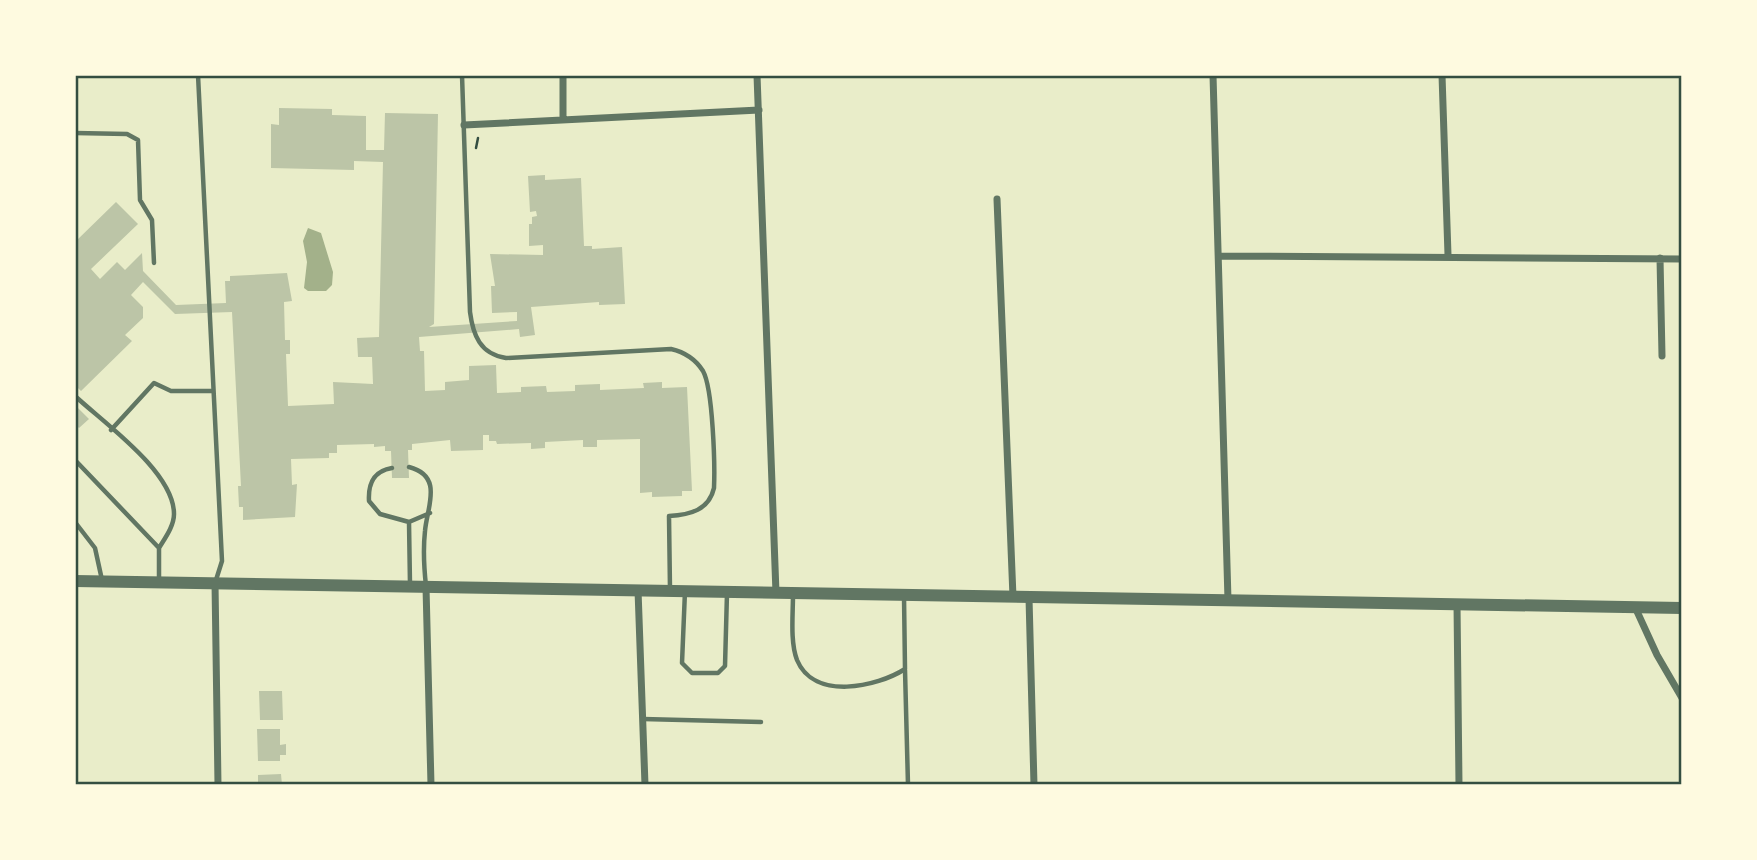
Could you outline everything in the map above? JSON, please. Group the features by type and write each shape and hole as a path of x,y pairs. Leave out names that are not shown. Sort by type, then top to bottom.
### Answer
{"street":[{"path":"563,75 563,119"},
{"path":"757,75 776,593"},
{"path":"1213,75 1228,600"},
{"path":"1442,75 1448,256"},
{"path":"464,125 759,110"},
{"path":"997,199 1013,597"},
{"path":"1219,256 1682,259"},
{"path":"1660,258 1662,356"},
{"path":"75,581 1682,608"},
{"path":"215,583 218,785"},
{"path":"426,587 431,785"},
{"path":"639,590 645,785"},
{"path":"1029,597 1034,785"},
{"path":"1457,604 1461,718 1459,785"},
{"path":"1635,607 1657,655 1682,698"}],"lane":[{"path":"198,75 222,561 215,583"},
{"path":"462,75 470,312 475,337 482,347 494,355 506,358 671,349 690,358 704,374 709,395 714,488 709,501 693,513 669,516 670,591"},
{"path":"75,133 132,135 138,140 140,200 152,220 153,262"},
{"path":"111,430 154,383 171,391 212,391"},
{"path":"75,396 153,468 170,498 174,518 159,548 159,582"},
{"path":"75,460 159,548"},
{"path":"409,467 420,471 428,480 431,493 430,513 425,530 426,587"},
{"path":"392,468 380,472 372,479 369,501 380,514 409,522 430,513"},
{"path":"75,522 95,548 102,581"},
{"path":"409,522 410,587"},
{"path":"685,591 682,663 692,673 718,673 725,666 727,592"},
{"path":"793,594 796,658 802,669 812,677 828,684 870,685 888,680 905,669"},
{"path":"904,595 908,785"},
{"path":"643,719 761,722"}],"path":[{"path":"476,157 478,138"}],"shaded area":[{"path":"308,228 321,233 333,272 332,285 326,291 308,291 304,288 307,262 303,241"}],"building":[{"path":"279,108 332,109 332,115 366,116 366,150 384,150 385,113 438,114 434,324 429,327 517,321 517,312 492,313 491,286 495,286 490,254 543,255 543,245 529,246 529,224 532,224 532,217 537,216 536,211 530,212 528,176 545,175 545,180 581,178 584,246 592,246 592,249 622,247 625,304 599,305 599,302 531,307 535,335 520,337 519,329 419,337 420,351 424,351 425,391 445,390 445,382 469,380 469,366 496,365 497,393 521,392 521,387 546,386 547,392 575,391 575,385 600,384 600,390 644,388 643,383 662,382 662,388 687,387 692,491 682,491 682,496 652,497 652,492 640,493 640,439 597,440 597,447 583,447 583,440 545,442 545,448 531,449 531,443 497,444 496,441 489,441 489,435 483,435 483,450 451,451 450,440 412,444 412,450 408,450 409,478 392,478 391,451 385,451 385,446 374,447 374,444 337,445 337,453 329,453 329,458 291,459 292,485 297,484 295,517 243,520 243,507 239,507 238,486 241,486 232,312 175,314 143,282 131,295 143,307 143,318 125,335 132,341 81,391 75,385 75,242 116,202 138,224 91,269 100,279 117,262 125,270 142,253 143,271 176,305 226,303 225,281 230,281 230,276 287,273 292,301 284,302 285,340 290,340 290,354 286,354 288,406 334,404 333,382 373,384 372,357 358,357 357,338 379,337 383,162 354,161 354,170 271,168 271,124 279,125"},
{"path":"75,405 89,419 79,428 75,424"},
{"path":"259,691 282,691 283,720 260,720"},
{"path":"257,729 280,729 280,745 286,744 286,755 280,755 280,761 258,761"},
{"path":"281,774 282,785 258,785 258,775"}]}
